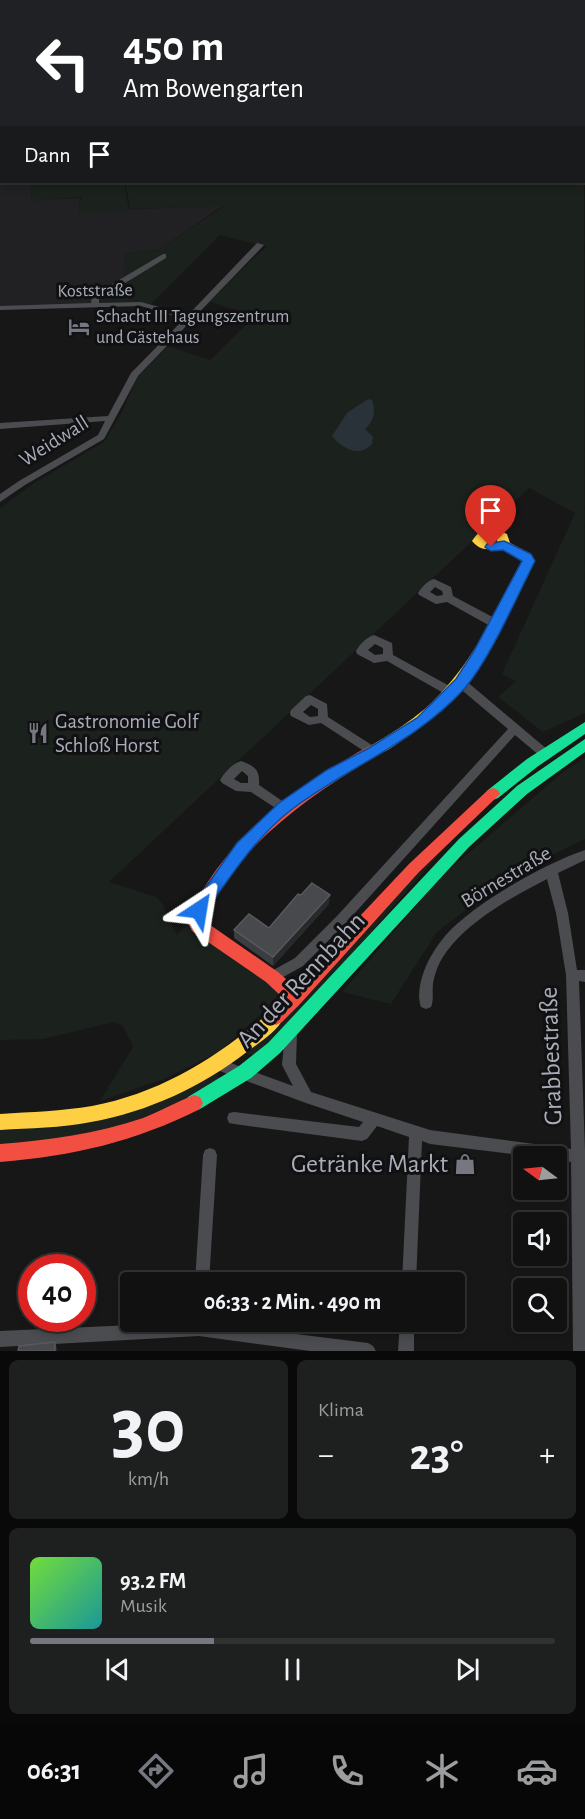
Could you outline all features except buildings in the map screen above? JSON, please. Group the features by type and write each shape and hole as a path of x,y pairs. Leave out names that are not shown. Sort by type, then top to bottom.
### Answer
{"main road":[{"path":"296,998 272,977 195,921 199,910 243,847 284,808 332,774 375,752 422,721 456,687 496,624 529,561 527,557 504,545"},
{"name":"An der Rennbahn","path":"0,1122 116,1109 161,1093 217,1064 296,998 390,892 461,820 514,775 585,727"},
{"name":"An der Rennbahn","path":"0,1153 100,1141 168,1116 244,1073 291,1032 406,902 462,844 517,794 556,763 585,744"},
{"path":"544,753 556,763"}],"street":[{"name":"Weidwall","path":"0,499 22,483 96,441 105,432 134,375 260,245"},
{"path":"95,305 95,298 163,256"},
{"name":"Koststraße","path":"0,308 141,304 189,318"},
{"path":"0,426 111,418"},
{"path":"448,598 496,624"},
{"path":"388,657 456,687 515,728 544,753"},
{"path":"322,718 375,752"},
{"name":"An der Rennbahn","path":"272,977 299,962 341,920 515,728"},
{"path":"253,787 284,808"},
{"name":"Börnestraße","path":"426,1002 427,978 442,949 466,923 498,900 550,870 585,855"},
{"name":"Grabbestraße","path":"550,870 578,975 581,1064 581,1351"},
{"path":"291,1032 289,1065 306,1097"},
{"path":"217,1064 306,1097 416,1133 448,1141 581,1157"},
{"path":"234,1118 362,1134 373,1120"},
{"path":"409,1272 416,1133"},
{"path":"203,1272 210,1155"},
{"path":"0,1339 120,1331"},
{"path":"245,1332 368,1351"},
{"path":"406,1351 407,1332"}],"shaded area":[{"path":"0,183 30,183 32,200 80,198 79,212 224,205 159,250 126,253 124,280 95,305 0,306"},
{"path":"30,183 124,183 129,210 78,213 81,197 32,201"},
{"path":"125,183 584,183 585,713 543,732 498,697 516,681 502,674 575,513 529,488 109,882 156,897 162,903 177,935 184,927 192,924 284,994 217,1053 164,1079 100,1101 133,1047 123,1026 114,1022 43,1039 0,1040 0,508 34,483 104,442 122,412 137,378 168,346 210,360 255,316 210,302 267,247 220,235 149,306 95,305 95,298 124,280 126,253 159,250 224,206 130,209"},
{"path":"368,399 372,400 374,412 365,429 373,437 372,444 361,451 350,450 332,436 347,413"},
{"path":"585,758 585,839 508,877 437,932 391,1004 342,992 441,877 563,772"},
{"path":"461,829 303,1010 256,1056 241,1052"},
{"path":"217,1074 221,1080 193,1097 108,1131 0,1146 0,1129 47,1125"}],"traffic: fast":[{"path":"493,794 532,763 585,727"},
{"path":"194,1103 245,1072 274,1048 464,843 522,790 585,744"}],"traffic: slow":[{"path":"377,749 406,731 431,711 469,668 485,644 529,561 527,557 504,545 503,537 489,530 478,541 491,547 504,545"},
{"path":"0,1122 92,1114 143,1101 214,1066 276,1017"}],"traffic: jam":[{"path":"295,998 272,977 198,926 195,921 203,904 237,856 272,820 312,789 377,749"},
{"path":"276,1017 414,868 493,794"},
{"path":"0,1153 52,1148 100,1139 147,1124 194,1103"}],"place":[{"name":"Schacht III Tagungszentrum und Gästehaus","path":"79,327"},
{"name":"Gastronomie Golf Schloß Horst","path":"38,733"},
{"name":"Getränke Markt","path":"465,1164"}],"route":[{"path":"199,910 243,847 284,808 332,774 375,752 422,721 461,683 480,654 529,561 527,557 504,545 491,547"}]}
